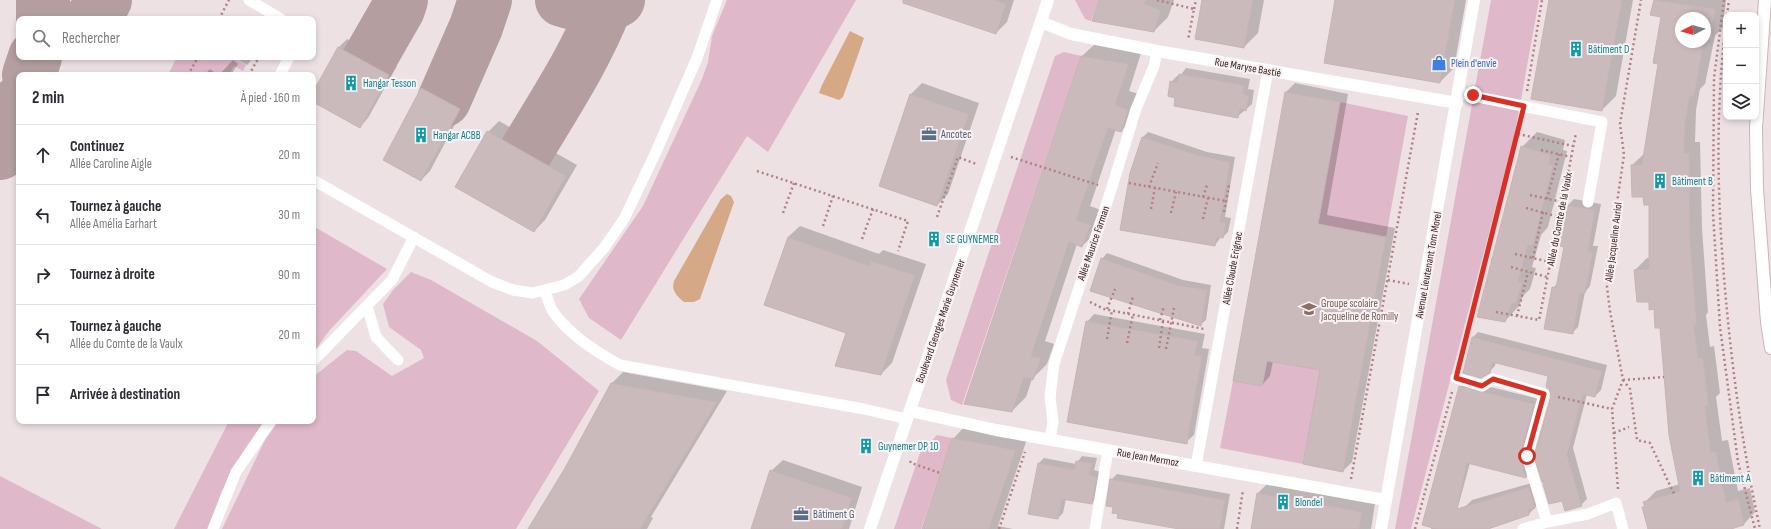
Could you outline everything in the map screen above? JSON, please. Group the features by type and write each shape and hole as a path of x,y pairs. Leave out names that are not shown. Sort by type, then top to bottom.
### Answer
{"street":[{"name":"Boulevard Georges Marie Guynemer","path":"870,529 1048,0"},
{"name":"Avenue Lieutenant Tom Morel","path":"1381,529 1458,98 1474,0"},
{"path":"1765,0 1756,128 1758,204 1767,322 1771,348"},
{"name":"Rue Maryse Bastié","path":"1040,22 1071,34 1157,51 1422,96 1458,98"},
{"name":"Rue Jean Mermoz","path":"908,415 1050,439 1386,500"}],"lane":[{"path":"249,0 276,16"},
{"path":"316,182 492,282 513,290 533,293 564,285 578,277 604,248 624,219 697,58 717,0"},
{"name":"Allée Maurice Farman","path":"1050,439 1053,422 1050,397 1054,364 1136,109 1154,66 1157,51"},
{"path":"282,72 288,60"},
{"name":"Allée Claude Erignac","path":"1196,466 1268,70"},
{"path":"1458,98 1473,95 1602,122 1588,202"},
{"path":"316,358 392,280 414,237"},
{"path":"545,290 552,310 570,330 602,356 620,365 864,409 908,415"},
{"path":"367,306 376,337 398,360"},
{"path":"1456,378 1482,386 1493,379 1544,394 1527,456 1547,522"},
{"path":"213,529 236,472 269,424"},
{"path":"1095,529 1108,450"},
{"path":"1523,529 1547,522 1588,514 1616,503 1623,529"}],"path":[{"path":"221,16 229,0"},
{"path":"1157,0 1194,10"},
{"path":"1185,56 1196,0"},
{"path":"1415,529 1456,378 1518,134 1542,0"},
{"name":"Allée Jacqueline Auriol","path":"1641,0 1620,124 1624,155 1621,184 1614,219 1607,279 1610,311 1623,380 1630,389 1637,440 1650,443 1675,496"},
{"path":"1724,0 1714,78 1713,213 1720,327 1738,462 1755,529"},
{"path":"1727,12 1729,0"},
{"path":"1723,48 1718,126 1720,221 1730,342 1745,460 1760,529"},
{"path":"190,72 196,60"},
{"path":"251,72 257,60"},
{"path":"1361,496 1364,483 1351,480 1422,96"},
{"name":"Allée du Comte de la Vaulx","path":"1517,316 1539,320 1579,117"},
{"path":"1518,134 1573,146"},
{"path":"1541,150 1571,157"},
{"path":"1547,199 1559,154"},
{"path":"937,217 958,157 991,169"},
{"path":"1016,158 1111,190"},
{"path":"1149,187 1158,163"},
{"path":"758,171 908,221 898,251"},
{"path":"1125,182 1226,201 1229,185"},
{"path":"784,213 794,183"},
{"path":"1204,197 1208,185"},
{"path":"1150,210 1155,187"},
{"path":"1171,214 1176,192"},
{"path":"1530,195 1562,202"},
{"path":"823,226 833,196"},
{"path":"1203,219 1208,198"},
{"path":"1526,208 1559,217"},
{"path":"862,239 873,209"},
{"path":"1533,258 1543,212"},
{"path":"1515,254 1550,262"},
{"path":"1511,267 1547,277"},
{"path":"1496,312 1517,316 1528,272"},
{"path":"1107,309 1115,289"},
{"path":"1128,314 1133,296"},
{"path":"1084,300 1107,309 1204,329"},
{"path":"1159,348 1161,320 1164,306"},
{"path":"1166,349 1174,308"},
{"path":"1107,339 1112,310"},
{"path":"1127,342 1133,314"},
{"path":"1616,503 1619,495 1612,409 1623,380 1664,377"},
{"path":"1544,394 1612,409"},
{"path":"1614,432 1629,427"},
{"path":"999,529 1030,436"},
{"path":"897,450 906,453 911,463 940,473"},
{"path":"1237,529 1245,475"}],"shaded area":[{"path":"727,0 856,0 768,152 747,136 621,340 589,318 579,299 643,206 702,79 708,62 712,36"},
{"path":"1075,0 1099,0 1091,21 1085,19"},
{"path":"1491,0 1539,0 1514,138 1411,529 1395,529"},
{"path":"850,31 864,38 843,97 839,100 819,93"},
{"path":"1064,52 1081,56 962,405 951,400 946,380 1055,56"},
{"path":"176,60 238,60 246,65 243,71 234,66 231,72 170,72"},
{"path":"1340,102 1408,116 1386,237 1318,224"},
{"path":"727,194 731,196 734,202 700,299 694,302 684,302 673,288 674,281 721,199"},
{"path":"316,228 387,269 329,331 316,349"},
{"path":"411,272 431,280 537,341 599,391 516,529 222,529 266,438 277,424 316,424 316,375 347,350 356,351 392,376 424,358 421,350 389,327 383,304 393,290"},
{"path":"1267,361 1320,370 1303,464 1220,448 1233,381 1262,386"},
{"path":"227,424 262,424 244,451 222,491 209,529 174,529"},
{"path":"937,435 952,438 921,529 894,529 920,453"},
{"path":"0,476 102,529 0,529"}],"building":[{"path":"903,0 995,0 1006,4 996,34 903,3"},
{"path":"1099,0 1146,0 1144,4 1161,10 1154,32 1092,21"},
{"path":"1202,0 1253,0 1244,48 1195,39"},
{"path":"1335,0 1455,0 1440,83 1324,63"},
{"name":"Bâtiment D","path":"1549,0 1622,0 1602,111 1531,99"},
{"path":"1654,0 1715,9 1712,40 1711,12 1675,12 1675,48 1703,48 1694,97 1690,96 1685,123 1684,153 1689,153 1690,240 1697,325 1694,325 1698,358 1703,358 1709,406 1705,406 1711,452 1716,451 1726,502 1739,499 1744,525 1731,529 1648,529 1642,507 1645,507 1643,502 1680,491 1669,435 1660,328 1655,328 1654,309 1649,310 1649,302 1637,302 1634,270 1649,269 1649,205 1644,205 1643,197 1632,197 1631,165 1642,165 1658,64 1653,63 1661,17 1650,15"},
{"name":"Hangar Tesson","path":"338,47 389,75 360,128 316,104 316,87"},
{"path":"1081,56 1129,64 1115,105 1128,110 1122,131 1108,128 1076,220 1091,225 1082,247 1069,242 1031,356 1041,358 1033,380 1024,377 1012,412 964,404"},
{"path":"1179,74 1244,85 1243,94 1249,96 1246,111 1240,109 1238,118 1174,106 1175,98 1168,96 1170,81 1177,83"},
{"name":"Hangar ACBB","path":"421,88 460,109 421,181 383,160"},
{"name":"Groupe scolaire Jacqueline de Romilly","path":"1285,92 1340,102 1318,224 1386,237 1343,472 1303,464 1320,370 1267,361 1262,386 1233,381"},
{"name":"Ancotec","path":"910,94 969,114 937,206 879,186"},
{"path":"487,131 566,176 534,232 455,187"},
{"path":"1142,137 1201,156 1230,162 1220,222 1226,223 1223,238 1217,237 1215,246 1120,230 1130,173"},
{"path":"1521,146 1551,155 1549,164 1553,165 1534,242 1531,246 1528,245 1518,282 1522,283 1516,304 1512,303 1505,322 1477,317"},
{"path":"1567,205 1595,210 1588,251 1593,252 1585,293 1580,293 1573,334 1544,329 1552,287 1556,288 1564,247 1559,246"},
{"path":"788,237 870,266 871,261 915,275 881,375 835,366 846,333 764,305"},
{"path":"1101,258 1177,285 1207,290 1201,326 1090,291"},
{"path":"1086,321 1198,341 1195,355 1202,356 1187,444 1067,422"},
{"path":"1472,337 1602,371 1595,397 1583,394 1567,455 1582,506 1565,511 1562,501 1549,504 1543,484 1545,483 1542,482 1534,456 1551,396 1549,389 1546,387 1548,376 1492,362 1490,373 1481,378 1463,373"},
{"path":"611,383 717,402 640,529 528,529 565,468"},
{"path":"1459,386 1534,404 1520,455 1526,478 1467,463 1457,509 1529,487 1535,508 1528,510 1529,515 1488,529 1437,529 1422,525"},
{"path":"952,438 1016,450 989,529 922,529"},
{"path":"1076,461 1092,463 1089,475 1097,477 1092,504 1062,499 1058,519 1028,514 1038,463 1074,470"},
{"name":"Bâtiment G","path":"770,470 852,498 842,529 751,529"},
{"path":"1110,479 1225,500 1220,529 1179,529 1117,518 1118,514 1112,513 1113,507 1106,506"},
{"name":"Blondel","path":"1257,493 1362,512 1359,529 1251,529"}],"taxiway":[{"path":"43,0 43,16"},
{"path":"95,16 105,0"},
{"path":"367,63 398,9 401,0"},
{"path":"444,100 476,27 485,0"},
{"path":"562,0 597,7 611,4 618,0"},
{"path":"527,150 579,62 605,7"},
{"path":"30,72 34,60"},
{"path":"0,153 16,110"}],"place":[{"name":"Bâtiment D","path":"1576,49"},
{"name":"Plein d'envie","path":"1439,63"},
{"name":"Hangar Tesson","path":"351,83"},
{"name":"Ancotec","path":"929,134"},
{"name":"Hangar ACBB","path":"421,135"},
{"name":"Bâtiment B","path":"1660,181"},
{"name":"SE GUYNEMER","path":"934,239"},
{"name":"Groupe scolaire Jacqueline de Romilly","path":"1309,309"},
{"name":"Guynemer DP 10","path":"866,446"},
{"name":"Bâtiment A","path":"1698,478"},
{"name":"Blondel","path":"1283,502"},
{"name":"Bâtiment G","path":"801,514"}],"route":[{"path":"1473,95 1524,106 1456,378 1482,386 1493,379 1544,394 1527,456"}]}
